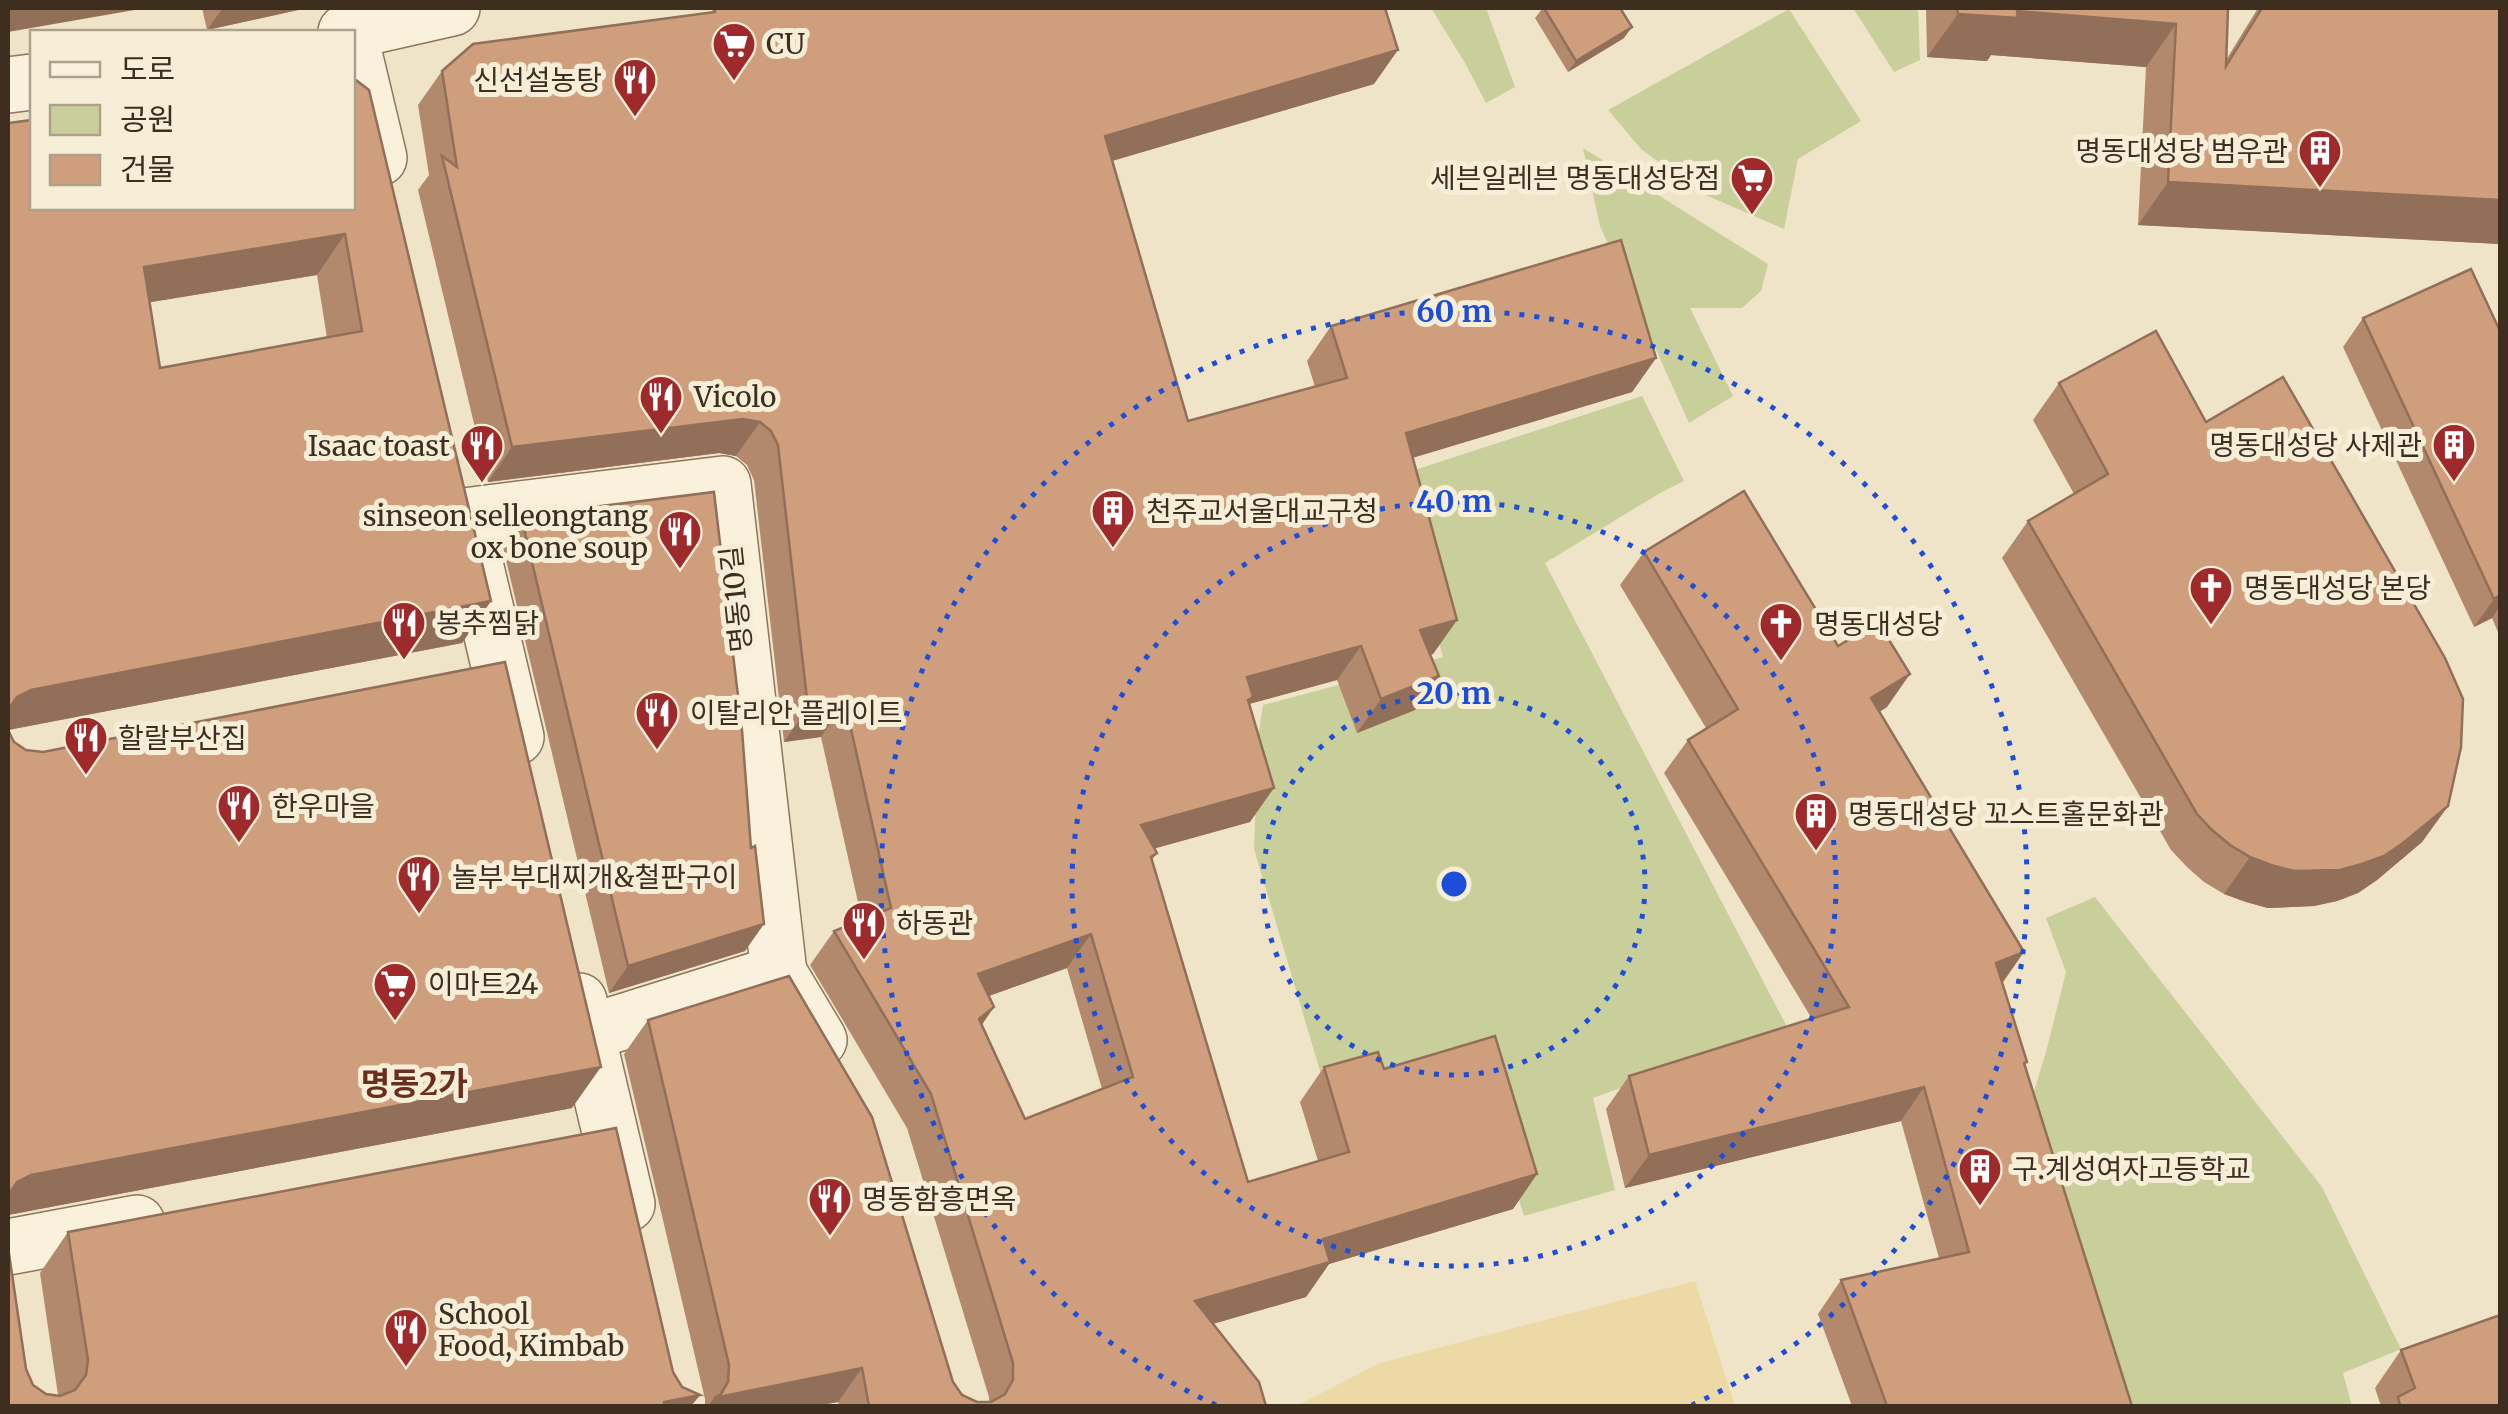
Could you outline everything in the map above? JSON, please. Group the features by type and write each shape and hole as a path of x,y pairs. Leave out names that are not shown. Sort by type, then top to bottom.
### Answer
{"street":[{"path":"355,30 452,8"},
{"path":"355,58 388,196"},
{"path":"451,460 527,782"},
{"name":"명동10길","path":"464,516 723,484 779,973 848,1088"},
{"path":"443,678 500,667"},
{"path":"568,956 586,1033 591,1137 636,1242"},
{"path":"586,1033 779,973"},
{"path":"8,1271 182,1214"}],"green space":[{"path":"1431,8 1486,8 1515,87 1486,103"},
{"path":"1853,8 1918,8 1920,60 1894,72"},
{"path":"1789,9 1861,121 1798,159 1784,229 1701,193 1641,149 1608,110"},
{"path":"1583,148 1768,264 1761,291 1742,308 1690,308 1733,396 1689,423 1600,226"},
{"path":"1642,396 1684,481 1545,563 1787,1027 1593,1098 1615,1190 1524,1216 1473,1055 1323,1081 1254,849 1258,738 1263,705 1443,657 1393,477"},
{"path":"2095,897 2322,1187 2401,1349 2343,1373 2352,1406 2116,1406 2011,1096 2034,1091 2066,972 2046,918"}],"sand":[{"path":"1695,1281 1735,1406 1296,1406 1380,1363"}],"building":[{"path":"714,8 1385,8 1398,50 1105,136 1188,421 1347,378 1331,326 1621,240 1656,358 1406,433 1457,620 1420,630 1439,676 1381,699 1361,646 1247,677 1253,697 1248,700 1274,788 1141,825 1157,853 1151,857 1248,1182 1349,1152 1324,1067 1378,1052 1384,1069 1495,1036 1537,1174 1323,1239 1330,1262 1195,1301 1259,1382 1266,1406 869,1406 862,1368 714,1398 728,1382 729,1365 648,1020 789,976 872,1117 953,1382 962,1395 977,1402 991,1402 1005,1394 1013,1380 1013,1363 931,1094 834,931 891,908 845,702 808,708 778,445 771,431 760,422 743,419 512,447 442,156 457,167 442,71 473,44 715,12","holes":["1091,934 1133,1077 1025,1119 979,1019 994,1007 978,974"]},
{"path":"1544,8 1620,8 1632,27 1576,61"},
{"path":"1957,8 2228,8 2226,66 2262,8 2500,8 2500,200 2168,182 2176,24 2017,11 2018,18 1958,14"},
{"path":"355,79 369,90 491,601 31,690 17,697 8,710 8,123 30,120 30,210 355,210","holes":["345,234 362,331 160,368 144,267"]},
{"name":"명동대성당 사제관","path":"2471,269 2500,331 2500,595 2494,599 2363,318"},
{"name":"명동대성당 본당","path":"2156,331 2206,422 2283,377 2445,658 2463,699 2461,747 2448,806 2384,856 2340,870 2294,871 2250,857 2212,830 2197,814 2028,521 2108,474 2059,383"},
{"path":"1744,491 1838,646 1878,622 1910,674 1871,698 2024,952 1996,963 2132,1406 1887,1406 1841,1280 1969,1252 1924,1087 1649,1155 1629,1076 1849,1007 1688,740 1738,709 1644,552"},
{"path":"714,492 742,730 751,848 755,846 764,924 628,966 521,516"},
{"path":"505,662 601,1067 31,1175 17,1182 8,1196 8,730 14,742 26,750 43,752"},
{"path":"616,1128 673,1372 682,1387 700,1395 664,1402 664,1406 8,1406 8,1247 26,1369 33,1385 46,1394 60,1396 75,1390 86,1375 88,1360 68,1232"},
{"path":"2500,1315 2500,1406 2400,1406 2398,1397 2415,1388 2401,1350"}],"place":[{"name":"CU","path":"734,82"},
{"name":"신선설농탕","path":"635,118"},
{"name":"명동대성당 범우관","path":"2320,189"},
{"name":"세븐일레븐 명동대성당점","path":"1752,216"},
{"name":"Vicolo","path":"661,435"},
{"name":"명동대성당 사제관","path":"2454,483"},
{"name":"Isaac toast","path":"482,484"},
{"name":"천주교서울대교구청","path":"1113,549"},
{"name":"sinseon selleongtang ox bone soup","path":"680,570"},
{"name":"명동대성당 본당","path":"2211,626"},
{"name":"봉추찜닭","path":"404,661"},
{"name":"명동대성당","path":"1781,662"},
{"name":"이탈리안 플레이트","path":"657,751"},
{"name":"할랄부산집","path":"86,776"},
{"name":"한우마을","path":"239,844"},
{"name":"명동대성당 꼬스트홀문화관","path":"1816,852"},
{"name":"놀부 부대찌개&철판구이","path":"419,915"},
{"name":"하동관","path":"864,961"},
{"name":"이마트24","path":"395,1022"},
{"name":"구.계성여자고등학교","path":"1980,1207"},
{"name":"명동함흥면옥","path":"830,1237"},
{"name":"School Food, Kimbab","path":"406,1368"}],"district":[{"name":"명동2가","path":"414,1084"}]}
